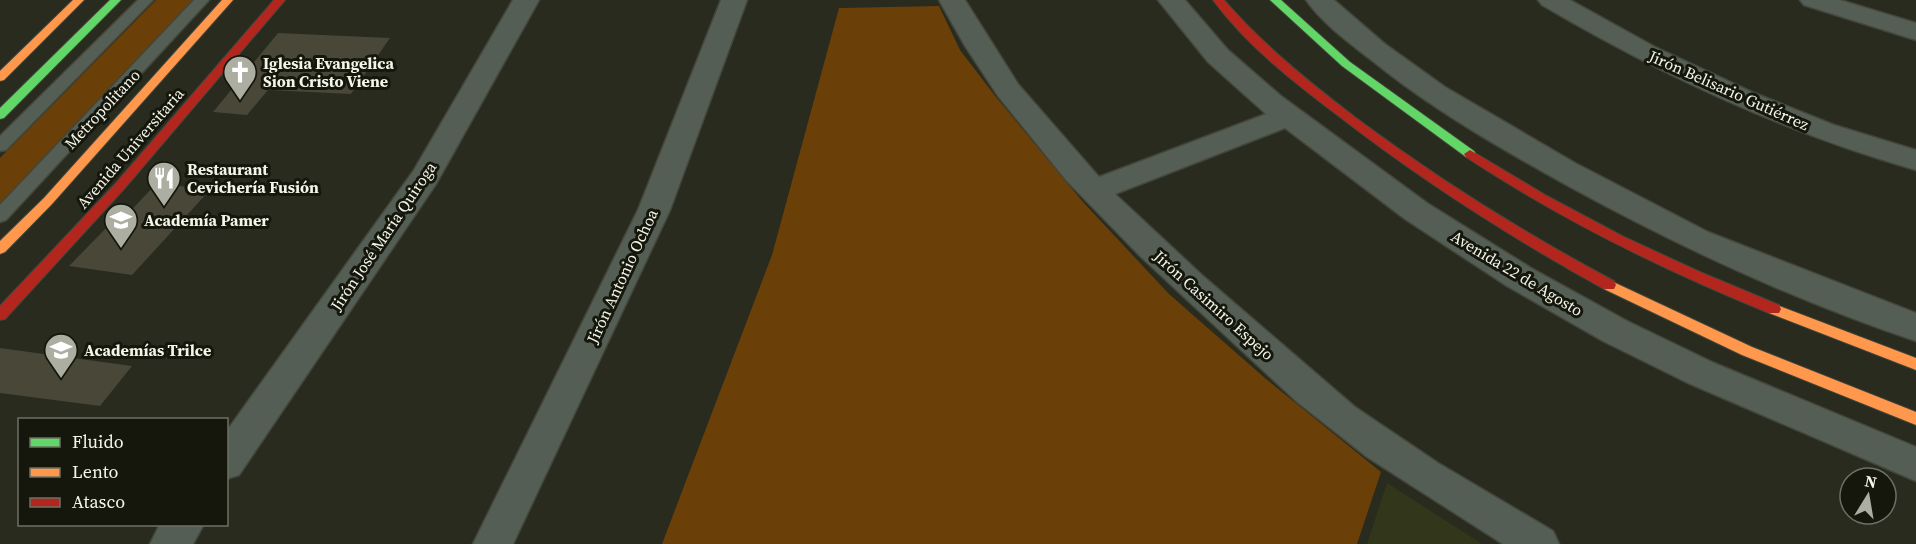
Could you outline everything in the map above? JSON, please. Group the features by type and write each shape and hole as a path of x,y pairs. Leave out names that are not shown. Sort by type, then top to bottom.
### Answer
{"main road":[{"path":"0,77 80,0"},
{"path":"0,115 116,0"},
{"name":"Avenida Universitaria","path":"0,249 48,201 228,0"},
{"name":"Avenida Universitaria","path":"0,315 120,186 280,0"},
{"path":"1218,0 1290,71 1365,133 1451,191 1556,256 1635,299 1722,341 1916,420"},
{"path":"1275,0 1346,65 1432,129 1497,172 1576,219 1735,293 1916,364"}],"street":[{"name":"Jirón José María Quiroga","path":"228,460 425,177 526,0"},
{"name":"Jirón Antonio Ochoa","path":"493,544 654,210 734,0"},
{"name":"Jirón Casimiro Espejo","path":"952,0 974,43 1016,99 1094,189 1153,250 1358,430 1539,544"},
{"name":"Avenida 22 de Agosto","path":"1171,0 1218,57 1288,116 1416,211 1519,277 1614,332 1798,416 1916,464"},
{"path":"1319,0 1345,25 1403,72 1479,124 1695,239 1811,288 1916,327"},
{"name":"Jirón Belisario Gutiérrez","path":"1551,0 1658,59 1729,92 1810,127 1916,160"},
{"path":"1813,0 1916,32"},
{"path":"1094,189 1288,116"},
{"path":"170,544 183,526"}],"lane":[{"path":"0,146 146,0"},
{"name":"Metropolitano","path":"0,216 202,0"}],"shaded area":[{"path":"156,0 194,0 0,207 0,158"},
{"path":"939,6 960,50 996,97 1083,202 1169,294 1266,379 1381,472 1357,544 662,544 772,255 839,8"},
{"path":"1387,483 1482,544 1367,544"}],"building":[{"path":"278,33 390,38 351,94 268,90 247,115 213,112"},
{"path":"157,183 210,190 132,275 69,266 111,223 118,224"},
{"name":"Academías Trilce","path":"0,348 132,366 100,406 0,393"}],"traffic: fast":[{"path":"0,115 116,0"},
{"path":"1275,0 1346,64 1470,154"}],"traffic: slow":[{"path":"0,77 79,0"},
{"path":"0,249 48,201 228,0"},
{"path":"1609,285 1747,351 1916,419"},
{"path":"1774,309 1916,364"}],"traffic: jam":[{"path":"0,315 120,186 280,0"},
{"path":"1218,0 1275,58 1370,135 1470,204 1609,285"},
{"path":"1470,154 1543,199 1618,240 1774,309"}],"place":[{"name":"Iglesia Evangelica Sion Cristo Viene","path":"240,101"},
{"name":"Restaurant Cevichería Fusión","path":"164,207"},
{"name":"Academía Pamer","path":"121,249"},
{"name":"Academías Trilce","path":"61,379"}]}
